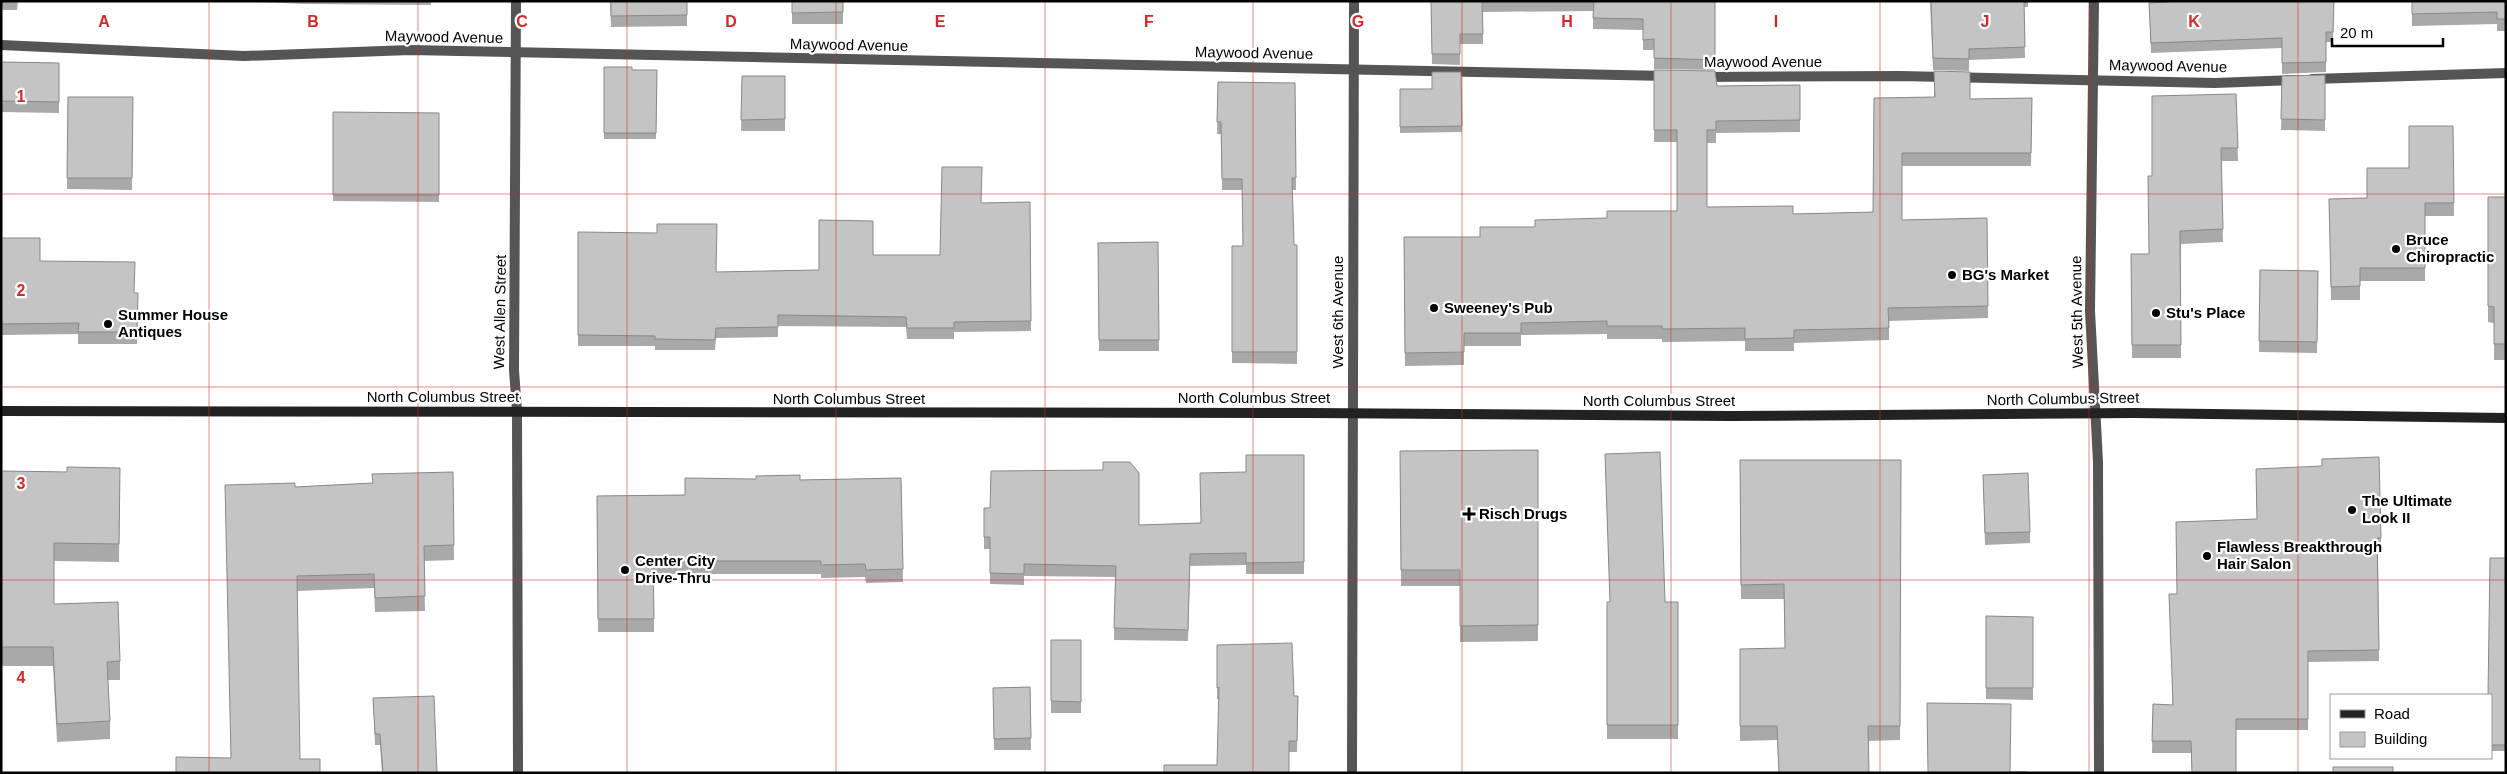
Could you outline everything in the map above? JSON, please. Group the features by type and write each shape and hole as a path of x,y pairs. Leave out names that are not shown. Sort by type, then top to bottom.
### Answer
{"main road":[{"name":"North Columbus Street","path":"1,411 1352,413 1750,416 2094,413 2506,418"}],"street":[{"name":"West Allen Street","path":"516,1 514,370 517,411 518,773"},
{"name":"West 6th Avenue","path":"1352,773 1354,1"},
{"name":"West 5th Avenue","path":"2094,1 2090,311 2098,472 2099,773"},
{"name":"Maywood Avenue","path":"1,45 244,56 410,50 1686,76 1900,76 2215,82 2506,73"}],"building":[{"path":"611,1 687,1 687,15 611,16"},
{"path":"792,1 843,1 843,12 792,13"},
{"path":"1431,1 1482,1 1483,34 1460,34 1460,54 1432,54"},
{"path":"1594,1 1715,1 1715,60 1654,58 1654,39 1643,40 1643,19 1593,18"},
{"path":"1931,1 2024,1 2025,47 1969,49 1969,59 1933,58"},
{"path":"2182,1 2334,1 2333,32 2326,32 2326,62 2282,63 2282,38 2151,43 2149,3"},
{"path":"2412,1 2506,1 2506,19 2497,19 2497,12 2412,14"},
{"path":"1,62 59,63 59,102 1,101"},
{"path":"604,67 632,67 632,70 657,70 656,133 604,133"},
{"path":"1654,70 1715,71 1717,86 1800,85 1800,120 1716,121 1716,130 1707,130 1707,207 1793,206 1793,214 1873,212 1874,98 1935,97 1934,71 1970,72 1970,99 2032,98 2031,153 1902,153 1902,220 1987,218 1988,306 1888,308 1889,328 1794,330 1794,338 1745,339 1745,328 1662,329 1662,326 1607,326 1607,321 1521,323 1521,333 1464,333 1464,352 1405,353 1404,237 1480,237 1480,227 1535,227 1535,220 1607,218 1607,211 1677,211 1677,130 1654,130"},
{"path":"1432,72 1461,72 1462,126 1400,127 1400,89 1432,89"},
{"path":"2325,75 2325,120 2281,119 2282,76"},
{"path":"742,76 785,76 785,119 741,120"},
{"path":"1218,82 1295,83 1296,178 1292,178 1294,245 1297,245 1297,352 1232,352 1232,246 1243,246 1242,179 1222,179 1221,122 1217,122"},
{"path":"2236,94 2238,148 2221,148 2223,229 2180,231 2181,345 2132,345 2131,254 2149,254 2148,176 2152,176 2152,96"},
{"path":"68,97 133,97 132,178 67,178"},
{"path":"333,112 439,113 439,195 333,195"},
{"path":"2409,126 2453,126 2454,203 2425,203 2425,268 2360,268 2360,286 2331,287 2329,199 2367,198 2367,168 2409,168"},
{"path":"942,167 982,167 981,203 1030,202 1031,321 954,322 954,328 907,328 906,317 778,315 778,327 716,328 715,340 655,339 655,336 578,335 578,232 657,233 657,224 717,224 716,272 819,270 819,220 873,221 873,255 940,255"},
{"path":"2488,197 2506,197 2506,344 2494,344 2494,307 2488,306"},
{"path":"1,238 40,238 40,261 135,262 134,293 138,293 137,332 78,332 79,323 1,324"},
{"path":"1158,242 1159,340 1099,340 1098,243"},
{"path":"2260,270 2318,271 2317,342 2259,341"},
{"name":"Risch Drugs","path":"1538,450 1538,625 1460,626 1460,570 1401,570 1400,451"},
{"path":"1660,452 1665,602 1678,602 1678,725 1607,725 1607,602 1610,602 1605,454"},
{"path":"1246,455 1304,455 1304,562 1246,563 1246,553 1190,554 1188,630 1114,628 1116,566 1024,564 1024,574 990,573 990,537 984,537 984,508 990,508 991,471 1103,470 1103,462 1130,462 1139,473 1139,525 1201,523 1200,473 1246,472"},
{"path":"2379,457 2381,538 2377,538 2379,650 2308,651 2308,719 2236,719 2236,773 2192,773 2191,741 2152,741 2153,704 2173,705 2169,594 2177,594 2176,522 2257,519 2256,469 2322,466 2322,459"},
{"path":"1740,460 1901,460 1900,726 1868,726 1869,773 1779,773 1777,726 1740,726 1740,649 1785,648 1784,584 1741,585"},
{"path":"67,467 120,468 119,544 54,543 54,604 118,602 120,661 107,662 110,721 57,724 53,647 1,647 1,471 67,472"},
{"path":"453,472 454,545 424,546 425,596 375,598 374,574 297,576 300,759 320,759 320,773 176,773 176,757 231,758 225,485 295,483 295,487 373,483 372,474"},
{"path":"2028,473 2030,532 1985,533 1983,475"},
{"path":"800,475 800,480 901,478 903,569 866,570 865,564 821,565 821,561 653,561 654,619 598,619 597,496 685,495 685,478 756,479 756,476"},
{"path":"2490,558 2506,558 2506,745 2492,745 2492,694 2488,694"},
{"path":"1986,616 2033,617 2033,688 1986,688"},
{"path":"1051,640 1081,640 1081,702 1051,701"},
{"path":"1292,643 1294,696 1298,696 1297,741 1289,741 1289,773 1164,773 1164,765 1217,765 1219,687 1217,688 1217,645"},
{"path":"1030,687 1031,738 994,739 993,688"},
{"path":"434,696 437,772 440,773 383,773 380,734 375,734 373,698"},
{"path":"1927,703 2011,704 2010,772 2026,773 1928,773"},
{"path":"2333,767 2393,767 2393,773 2333,773"}],"place":[{"name":"Bruce Chiropractic","path":"2396,249"},
{"name":"BG's Market","path":"1952,275"},
{"name":"Sweeney's Pub","path":"1434,308"},
{"name":"Stu's Place","path":"2156,313"},
{"name":"Summer House Antiques","path":"108,324"},
{"name":"The Ultimate Look II","path":"2352,510"},
{"name":"Risch Drugs","path":"1469,514"},
{"name":"Flawless Breakthrough Hair Salon","path":"2207,556"},
{"name":"Center City Drive-Thru","path":"625,570"}]}
